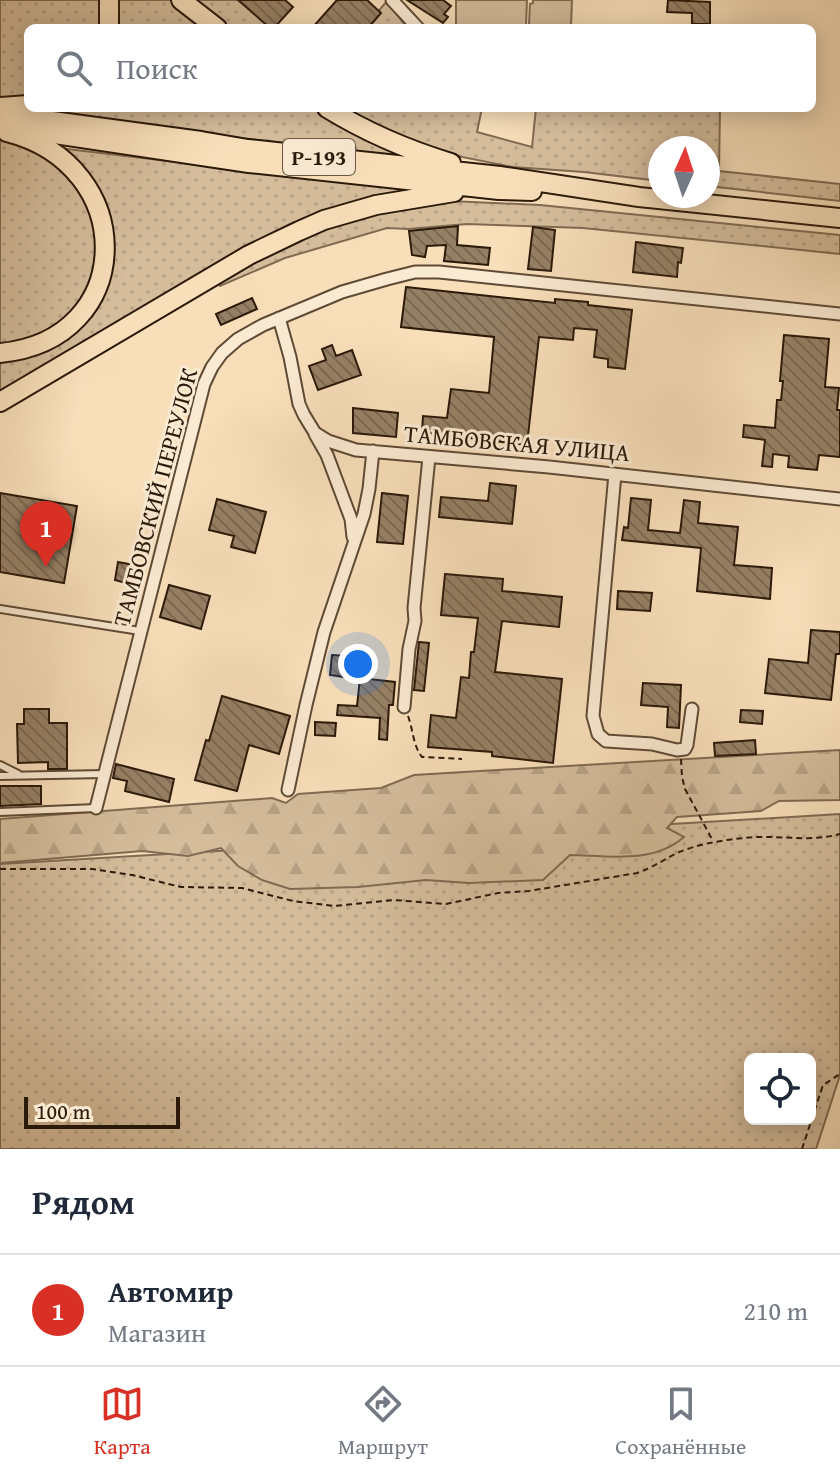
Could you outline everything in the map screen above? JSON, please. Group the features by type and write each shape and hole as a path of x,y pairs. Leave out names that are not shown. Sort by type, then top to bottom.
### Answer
{"main road":[{"path":"109,0 109,24"},
{"path":"181,0 212,24"},
{"path":"0,107 24,105"},
{"path":"334,112 412,150 499,183"},
{"name":"Р-193","path":"0,114 499,183"},
{"path":"0,128 47,148 78,174 94,197 105,232 103,264 88,305 55,337 24,350 0,353"},
{"name":"Р-193","path":"0,128 249,163 499,183 840,218"},
{"path":"0,402 249,255 324,220 376,205 499,183"}],"street":[{"path":"392,0 414,24"},
{"name":"ТАМБОВСКИЙ ПЕРЕУЛОК","path":"96,808 207,375 222,353 238,339 342,292 415,272 840,314"},
{"path":"279,318 299,404 327,455 351,519 353,544"},
{"name":"ТАМБОВСКАЯ УЛИЦА","path":"315,433 328,441 356,450 840,499"},
{"path":"288,790 317,657 364,514 373,451"},
{"path":"404,707 429,457"},
{"path":"615,474 593,716 598,734 606,741 685,749 692,709"}],"lane":[{"path":"0,609 140,631"},
{"path":"0,765 21,776"},
{"path":"0,776 105,774"},
{"path":"0,812 96,808"}],"path":[{"path":"404,707 413,729 417,752 422,757 462,759"},
{"path":"677,750 681,757 685,789 714,842"},
{"path":"0,869 92,869 181,887 251,889 293,901 334,906 394,900 436,905 637,873 680,852 714,842 746,837 817,839 840,834"},
{"path":"802,1149 823,1085 840,1074"}],"green space":[{"path":"0,0 246,0 277,24 24,24 24,97 0,99"},
{"path":"456,0 527,0 526,24 456,24"},
{"path":"533,0 572,0 571,24 529,24 530,4"},
{"path":"387,1 404,24 367,24"},
{"path":"46,112 481,112 477,132 532,147 536,112 720,112 720,136 648,136 648,180 513,167 442,153 417,158 48,116"},
{"path":"0,141 413,187 414,190 363,202 0,396"},
{"path":"720,171 840,184 840,201 720,187"},
{"path":"450,201 540,205 840,235 840,254 583,228 467,224 387,228 285,258 220,286 217,281 292,242 351,218 389,208"},
{"path":"840,750 840,800 779,801 761,811 677,817 667,828 684,837 672,846 645,855 570,855 543,880 469,883 426,880 358,887 290,889 262,880 238,866 221,848 188,856 142,851 0,863 0,819 272,798 286,803 298,794 381,788 414,775"},
{"path":"840,814 840,1075 816,1149 0,1149 0,864"}],"building":[{"path":"238,0 285,0 293,7 278,24 265,24"},
{"path":"337,0 367,0 381,13 371,24 316,24"},
{"path":"407,0 443,0 451,6 444,14 448,17 443,23"},
{"path":"668,0 710,2 710,24 692,24 692,13 667,12"},
{"path":"458,226 457,245 490,248 488,265 444,261 446,245 427,246 425,257 412,255 409,231"},
{"path":"533,227 555,230 551,271 528,269"},
{"path":"636,242 683,248 677,277 633,272"},
{"path":"406,287 555,303 555,299 588,302 588,305 632,310 625,369 608,367 608,359 594,357 597,330 574,328 573,340 539,337 527,445 422,432 423,416 447,418 451,389 489,393 494,337 401,327"},
{"path":"252,298 257,309 221,325 216,314"},
{"path":"784,335 829,339 825,387 839,388 840,457 819,455 817,470 788,467 789,456 773,454 772,467 762,466 765,440 743,437 744,425 775,428 777,400 781,400 783,381 780,381"},
{"path":"332,345 336,356 352,350 361,375 318,390 309,366 326,360 322,349"},
{"path":"353,408 398,413 396,437 353,433"},
{"path":"490,483 516,486 512,524 439,517 441,497 488,501"},
{"path":"0,493 77,506 64,583 0,572"},
{"path":"382,493 408,496 403,544 377,542"},
{"path":"631,498 651,500 648,530 680,533 684,500 700,502 698,523 738,527 734,565 772,568 770,599 697,591 701,548 622,540 624,527 628,528"},
{"path":"217,499 266,512 255,553 231,547 234,536 209,530"},
{"path":"118,562 129,564 126,583 115,580"},
{"path":"445,574 503,579 502,591 562,597 559,627 502,621 495,672 562,679 553,763 492,756 492,752 428,747 431,715 456,718 461,677 469,678 478,618 441,615"},
{"path":"169,585 210,596 201,629 160,617"},
{"path":"618,591 652,593 650,611 617,609"},
{"path":"811,630 840,632 840,654 836,654 831,700 765,693 769,659 808,663"},
{"path":"419,642 429,643 424,691 414,690"},
{"path":"332,655 346,656 344,677 330,675"},
{"path":"360,678 395,682 393,705 389,705 387,740 379,739 380,718 337,715 338,705 357,706"},
{"path":"643,683 681,685 679,728 667,727 668,707 641,705"},
{"path":"222,696 290,716 279,754 249,745 237,791 195,780"},
{"path":"24,709 49,709 49,723 67,723 67,769 48,769 48,762 18,763 17,724 24,724"},
{"path":"741,710 763,711 762,724 740,722"},
{"path":"315,722 336,723 335,736 315,735"},
{"path":"755,740 756,754 715,756 714,743"},
{"path":"116,764 174,779 169,802 125,791 127,781 113,778"},
{"path":"0,786 41,786 41,804 0,806"}],"place":[{"name":"Автомир","path":"46,567"}]}
